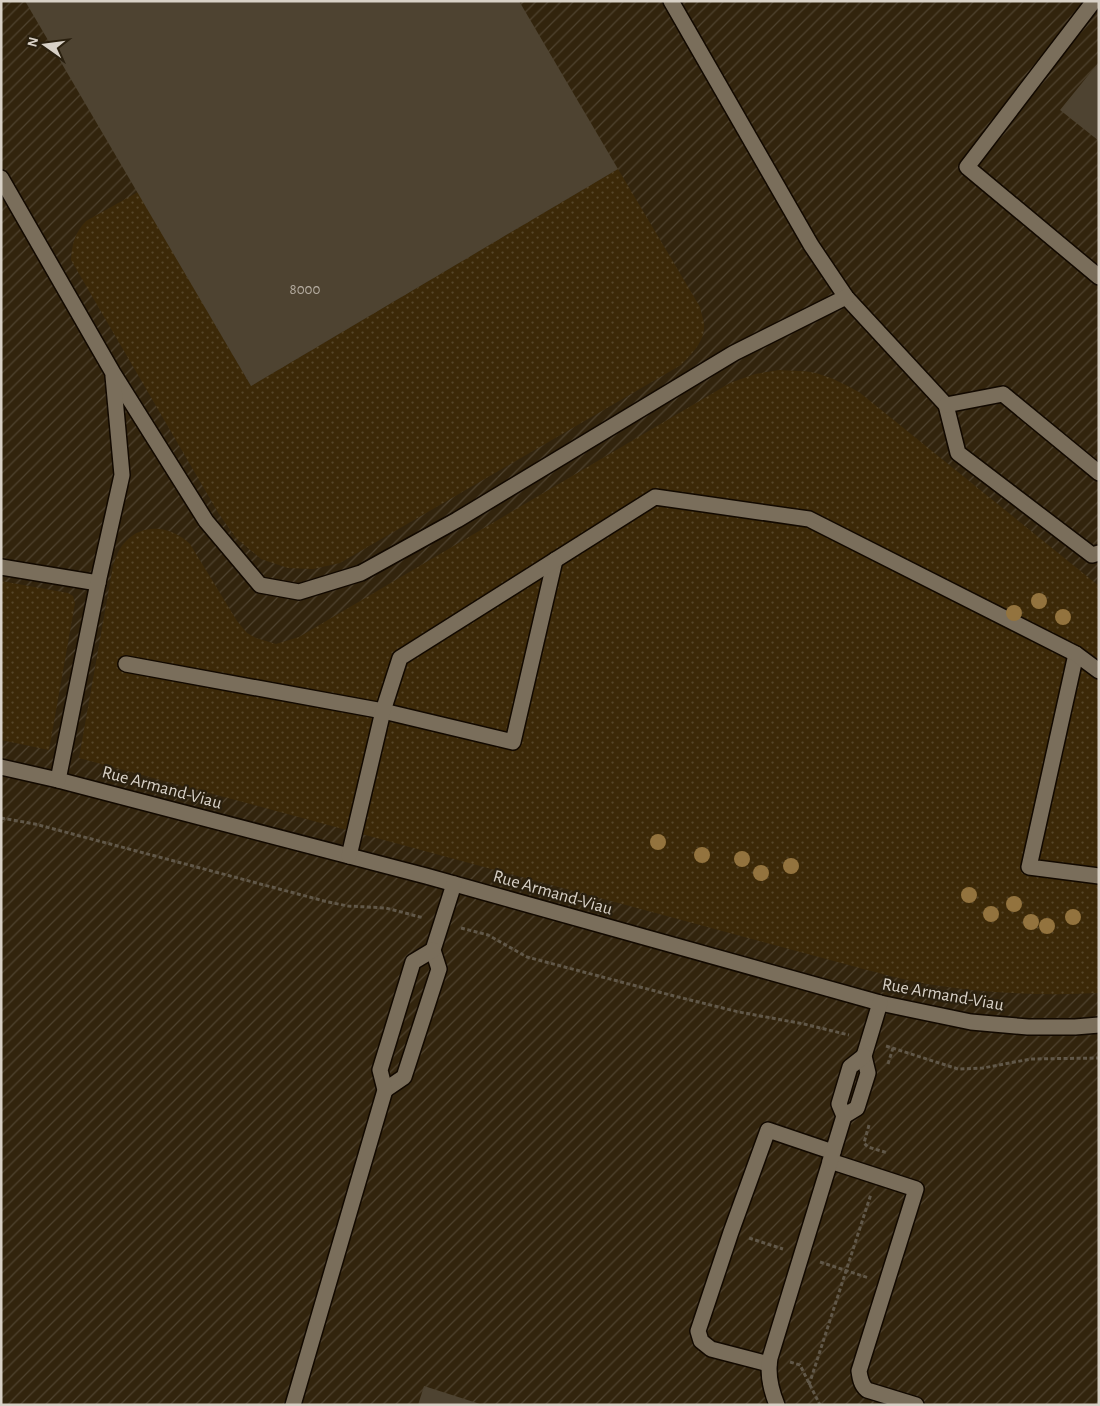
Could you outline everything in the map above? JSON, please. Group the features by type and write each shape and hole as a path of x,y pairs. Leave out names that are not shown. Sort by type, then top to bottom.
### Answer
{"street":[{"path":"671,1 811,245 846,297 946,405 958,453 1092,555 1099,553"},
{"path":"1094,1 967,167 1099,277"},
{"path":"1,178 113,373 206,521 260,585 299,592 361,573 457,520 734,353 846,297"},
{"path":"58,780 122,475 113,373"},
{"path":"946,405 1003,394 1099,473"},
{"path":"349,856 383,711 400,658 655,497 809,519 1076,654 1099,671"},
{"path":"126,664 383,711 513,742 555,560"},
{"path":"1,567 98,583"},
{"path":"1076,654 1029,866 1099,876"},
{"name":"Rue Armand-Viau","path":"1,767 58,780 454,884 880,1003 924,1013 1028,1027 1099,1025"},
{"path":"385,1090 404,1077 439,969 433,950 454,884"},
{"path":"293,1405 385,1090 380,1070 413,962 433,950"},
{"path":"777,1405 772,1391 769,1364 844,1116 839,1104 850,1067 864,1056 880,1003"},
{"path":"769,1364 711,1349 700,1341 698,1331 768,1130 916,1189 859,1371 863,1386 867,1390 916,1405"}],"path":[{"path":"1,818 34,824 328,902 348,906 386,908 397,912"},
{"path":"484,934 527,957 738,1012 826,1029 958,1069 983,1068 1031,1059 1099,1058"},
{"path":"809,1385 871,1194"},
{"path":"759,1241 770,1245"},
{"path":"838,1268 854,1273"},
{"path":"787,1362 800,1365 820,1405"}],"shaded area":[{"path":"1,1 1099,1 1099,1405 1,1405"},
{"path":"618,169 700,307 704,329 701,341 694,351 681,365 340,563 313,569 288,568 261,559 236,538 219,514 71,260 75,239 86,221 138,192 251,386"},
{"path":"779,370 819,374 859,392 1099,586 1099,993 1034,994 991,992 906,980 79,758 113,566 121,547 133,535 141,531 158,529 183,538 190,544 237,621 247,633 276,644 299,637 730,383 755,374"},
{"path":"1,581 68,593 73,596 75,603 49,750 1,740"}],"building":[{"path":"25,1 519,1 618,169 251,386"},
{"path":"1099,62 1099,141 1060,110"},
{"path":"424,1386 480,1404 480,1405 418,1405"}]}
